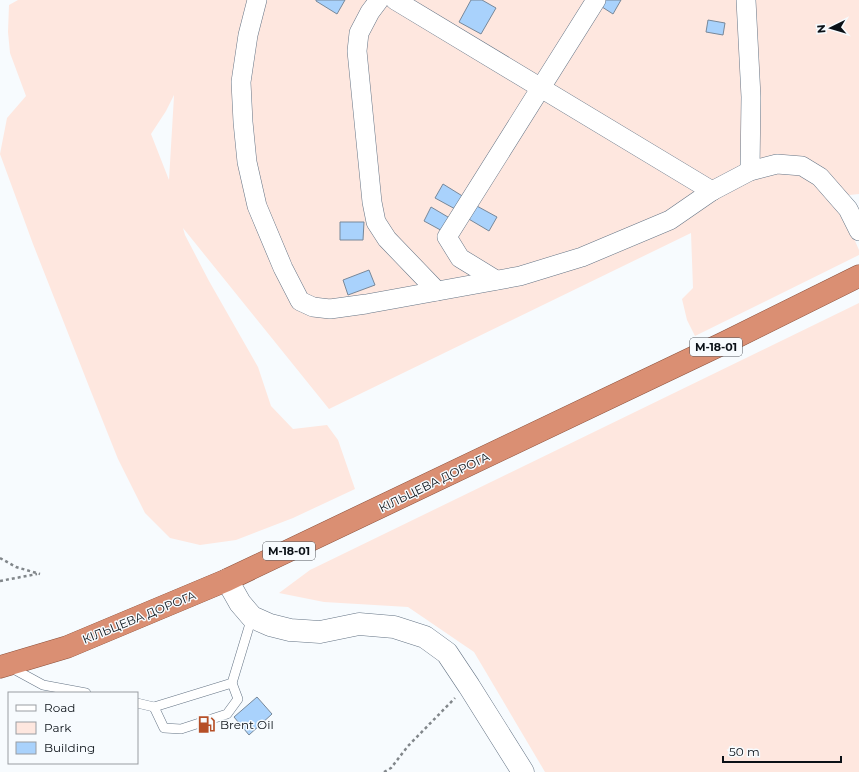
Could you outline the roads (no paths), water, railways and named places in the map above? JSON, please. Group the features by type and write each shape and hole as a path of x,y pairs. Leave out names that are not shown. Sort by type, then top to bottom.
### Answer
{"highway":[{"name":"КІЛЬЦЕВА ДОРОГА","path":"4,666 67,647 228,580 717,346 859,276"}],"street":[{"path":"257,0 248,36 241,82 243,122 248,162 257,206 283,268 300,301 313,307 330,309 366,304 520,276 582,257 670,220 712,191 750,171 777,164 802,166 820,177 848,210 859,231"},
{"path":"379,0 370,12 359,33 357,51 372,202 376,222 387,239 437,291"},
{"path":"395,0 712,191"},
{"path":"496,280 460,258 448,237 596,0"},
{"path":"746,0 751,97 750,171"},
{"path":"228,580 240,604 252,616 270,626 290,630 320,632 360,624 394,627 425,637 447,653 522,772"}],"lane":[{"path":"154,707 164,728 181,729 227,714 238,700 232,683 252,616"},
{"path":"4,666 43,685 81,692"},
{"path":"138,703 154,707 232,683"}],"place":[{"name":"Brent Oil","path":"207,724"}]}
